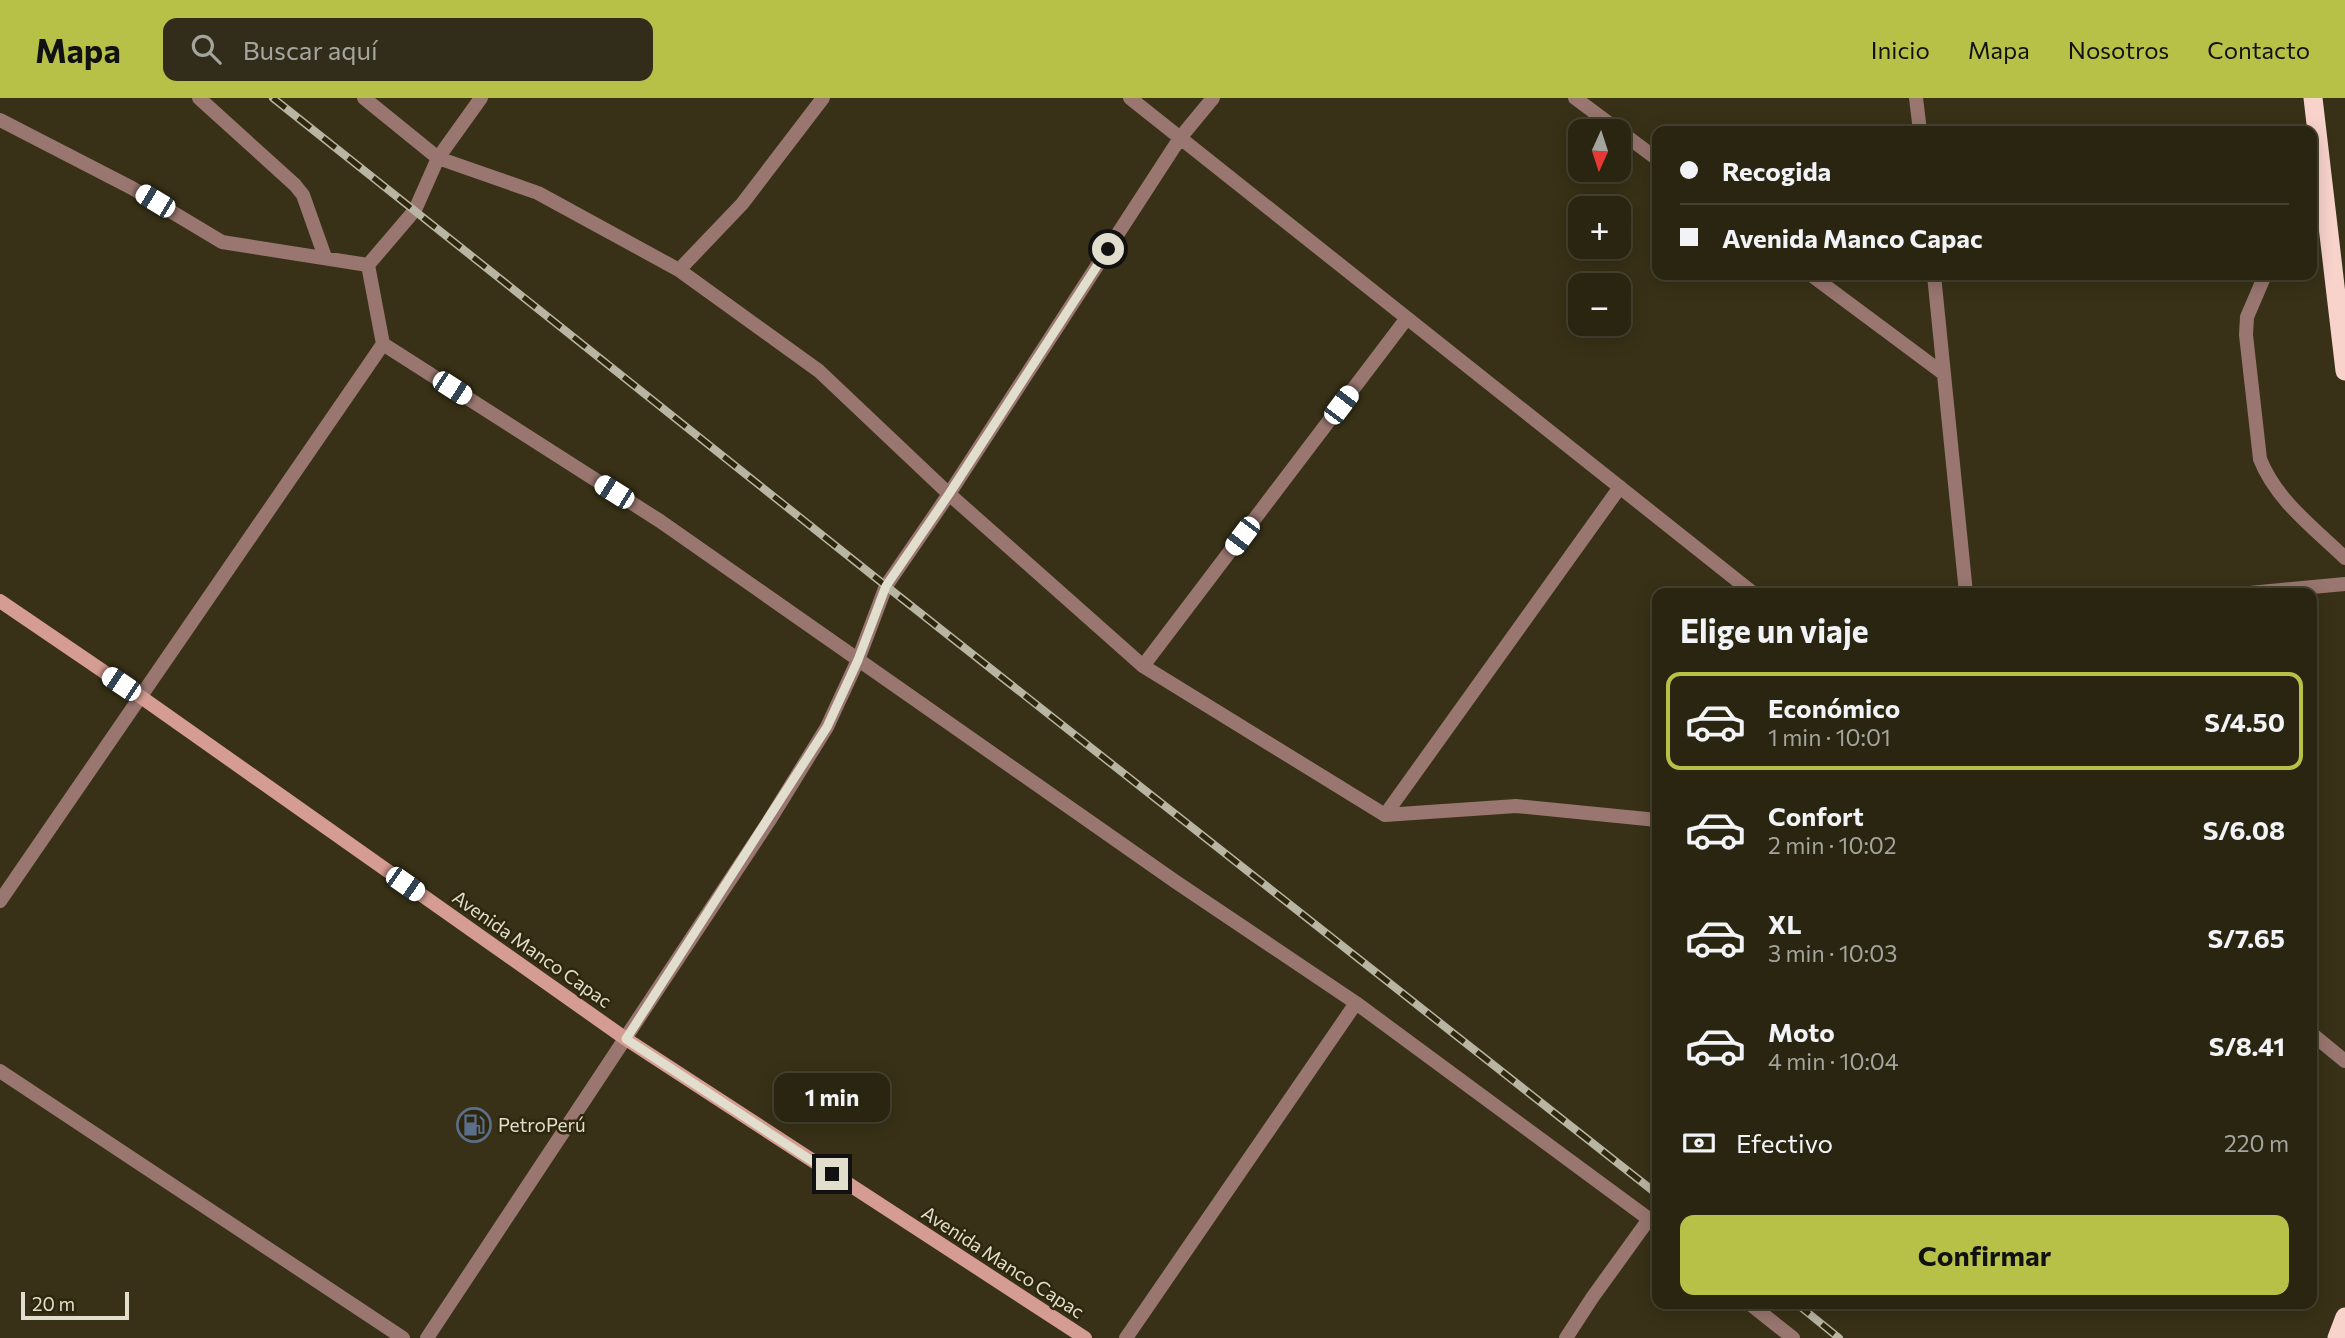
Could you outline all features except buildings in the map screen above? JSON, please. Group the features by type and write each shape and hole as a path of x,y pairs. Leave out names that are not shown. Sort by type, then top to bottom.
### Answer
{"highway":[{"path":"2314,98 2317,126"},
{"path":"2317,127 2345,371"},
{"path":"2337,1338 2345,1317"}],"main road":[{"name":"Avenida Manco Capac","path":"0,601 141,697 626,1039 1085,1338"}],"street":[{"path":"199,98 303,195 325,257"},
{"path":"364,98 438,158 538,193 679,270 819,371 949,494 1143,666 1385,815 1516,806 1652,820"},
{"path":"368,265 415,210 438,158 481,98"},
{"path":"679,270 742,204 823,98"},
{"path":"1130,98 1747,588"},
{"path":"427,1338 626,1039 827,727 858,660 886,586 949,494 1180,138 1213,98"},
{"path":"1575,98 1652,155"},
{"path":"1916,98 1919,126"},
{"path":"0,120 132,188 222,242 368,265"},
{"path":"2317,184 2322,175"},
{"path":"0,901 383,344 368,265"},
{"path":"1818,280 1944,374"},
{"path":"1935,280 1965,588"},
{"path":"2262,280 2247,317 2246,335 2260,459 2266,477 2278,493 2345,558"},
{"path":"1143,666 1407,318"},
{"path":"383,344 660,521 1176,882 1356,1003 1652,1221"},
{"path":"1385,815 1620,487"},
{"path":"2303,588 2345,584"},
{"path":"1126,1338 1356,1003"},
{"path":"2317,1038 2345,1060"},
{"path":"0,1070 403,1338"},
{"path":"1566,1338 1591,1298 1652,1223"},
{"path":"1756,1309 1793,1338"}],"railway":[{"path":"273,98 1652,1190"},
{"path":"1803,1309 1839,1338"}],"place":[{"name":"PetroPerú","path":"474,1125"}],"route":[{"path":"832,1174 626,1039 769,821 827,727 858,660 886,586 1108,249"}]}
